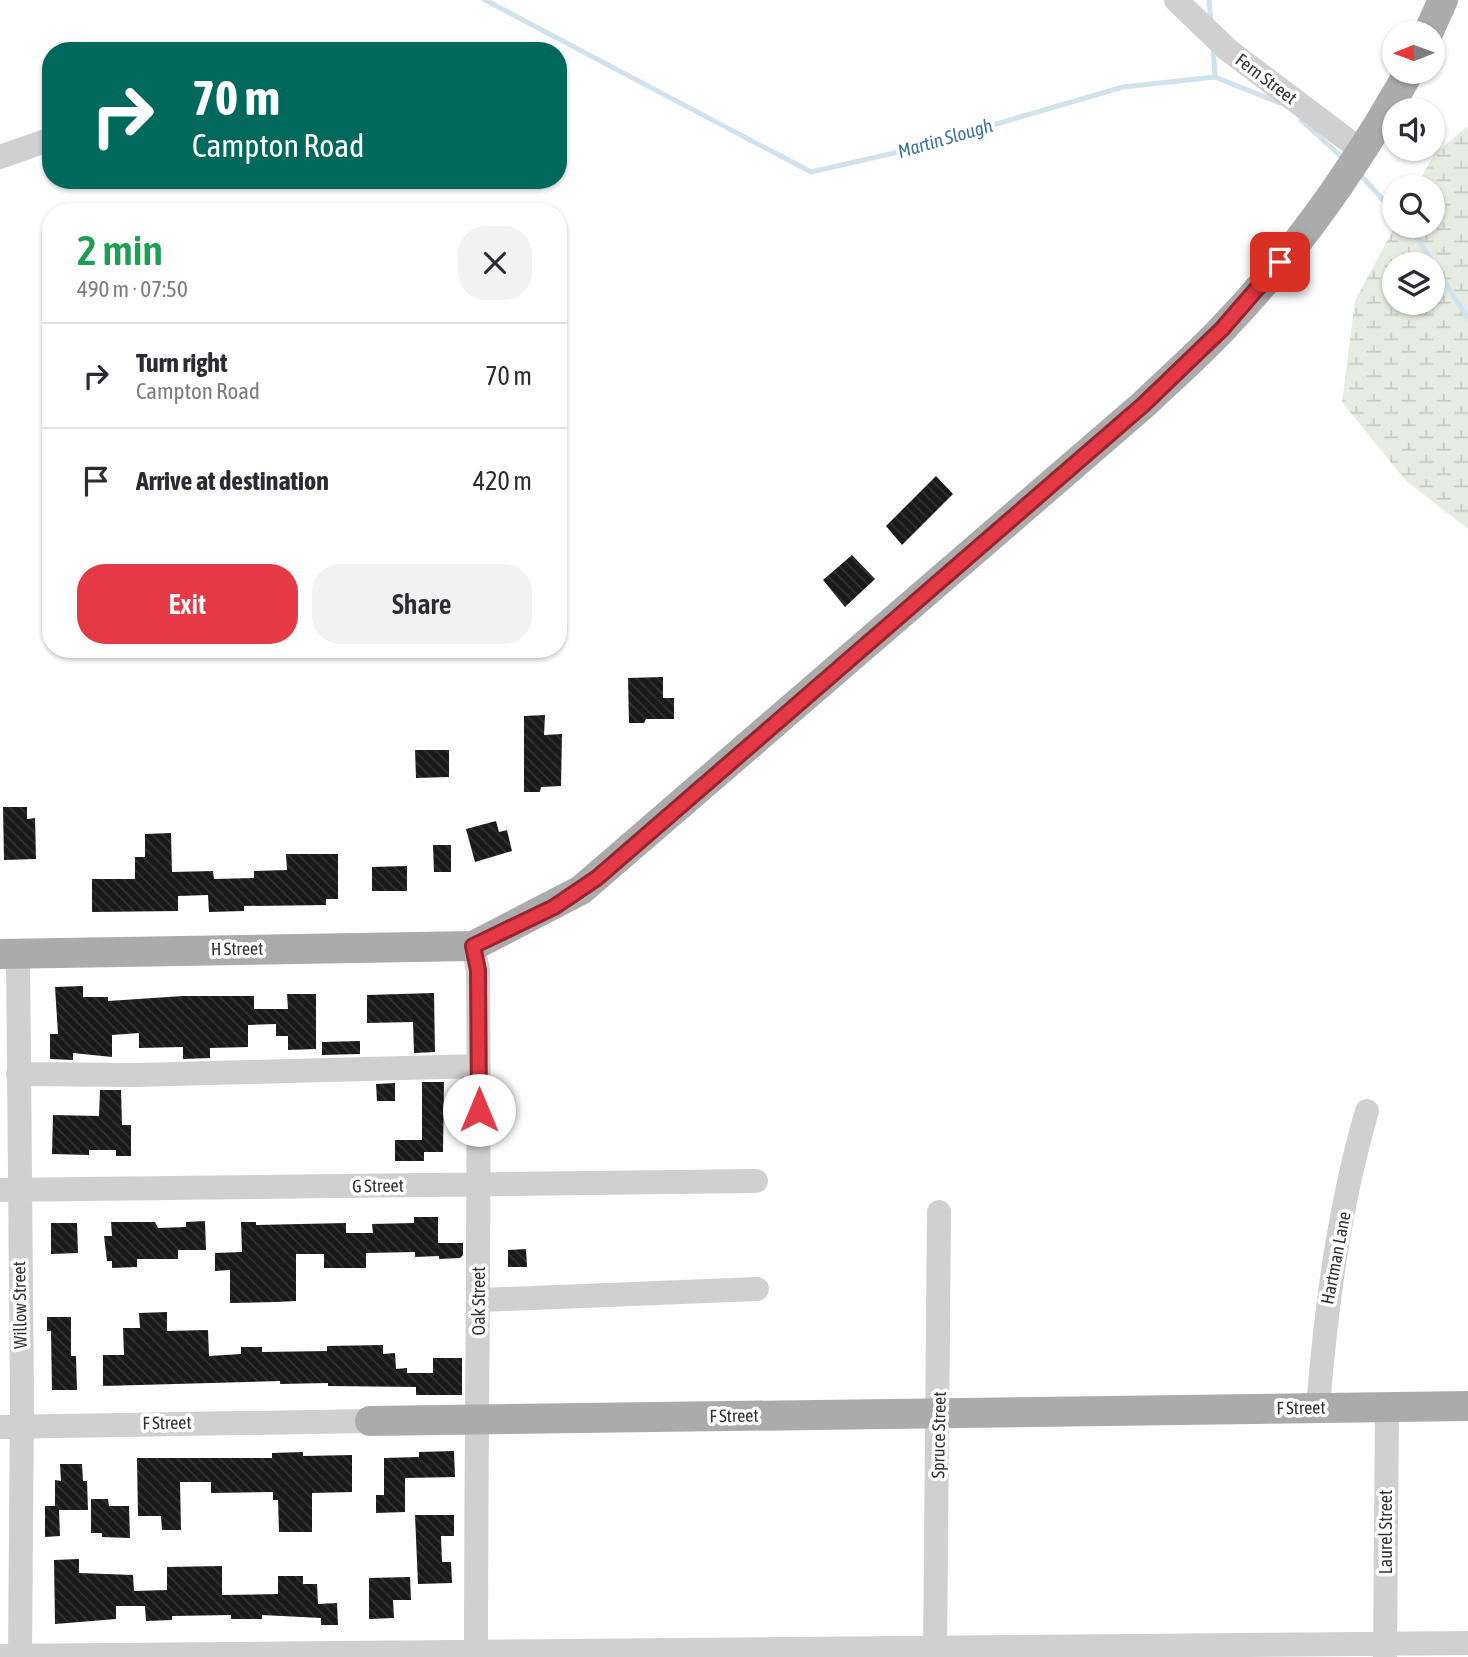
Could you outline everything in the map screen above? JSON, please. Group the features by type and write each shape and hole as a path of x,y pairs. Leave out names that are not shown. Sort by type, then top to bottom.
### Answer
{"main road":[{"path":"1434,21 1443,0"},
{"path":"473,946 554,907 597,878 1143,405 1247,302 1320,212 1362,151 1402,84"},
{"name":"H Street","path":"9,954 473,946"},
{"name":"F Street","path":"369,1420 1468,1406"}],"street":[{"name":"Fern Street","path":"1176,0 1228,50 1362,151"},
{"path":"0,157 42,142"},
{"name":"Oak Street","path":"473,946 478,970 480,1300 476,1655"},
{"name":"Willow Street","path":"9,954 18,1073 9,1190 13,1656"},
{"path":"18,1073 136,1075 479,1066"},
{"name":"Hartman Lane","path":"1318,1407 1325,1314 1357,1145 1367,1111"},
{"name":"G Street","path":"9,1190 755,1181"},
{"name":"Spruce Street","path":"935,1653 939,1212"},
{"path":"480,1300 757,1289"},
{"name":"Laurel Street","path":"1385,1650 1387,1407"},
{"name":"F Street","path":"10,1427 369,1420"},
{"path":"13,1656 1385,1650 1468,1643"}],"green space":[{"path":"1468,126 1468,529 1405,480 1342,402 1355,301 1389,238 1445,238 1445,175 1423,175 1431,161 1445,161 1445,145"}],"building":[{"path":"936,476 953,494 902,545 886,526"},
{"path":"852,555 875,579 845,607 823,580"},
{"path":"663,677 663,698 674,698 674,719 646,719 644,723 629,723 628,678"},
{"path":"545,715 544,735 562,734 561,786 541,787 540,792 524,792 524,716"},
{"path":"415,750 449,750 449,777 416,778"},
{"path":"3,807 27,807 27,819 35,818 36,859 4,860"},
{"path":"496,821 499,832 507,830 512,851 475,862 466,829"},
{"path":"171,833 172,872 213,871 214,879 254,878 254,871 287,870 286,854 338,854 338,899 326,899 326,905 244,906 244,911 209,912 208,895 178,896 178,911 92,912 92,879 135,879 135,857 145,857 145,834"},
{"path":"433,845 451,845 451,872 434,872"},
{"path":"407,866 407,891 372,891 372,867"},
{"path":"83,986 83,997 108,997 108,1001 183,996 254,996 254,1009 288,1009 287,994 316,994 316,1049 288,1050 288,1036 276,1036 276,1024 248,1025 248,1047 210,1048 210,1058 183,1059 183,1047 139,1048 139,1033 112,1035 112,1057 73,1053 73,1060 50,1059 50,1034 58,1034 55,987"},
{"path":"434,993 435,1052 414,1053 413,1022 367,1023 367,995"},
{"path":"360,1041 360,1054 322,1055 322,1042"},
{"path":"422,1082 444,1082 443,1152 424,1152 424,1161 395,1161 395,1140 422,1140"},
{"path":"395,1083 395,1101 377,1101 376,1084"},
{"path":"100,1090 121,1090 122,1125 131,1125 131,1156 116,1156 116,1150 89,1150 89,1155 52,1154 53,1115 99,1116"},
{"path":"414,1217 438,1217 438,1243 463,1243 463,1255 460,1258 439,1259 439,1256 415,1257 415,1252 366,1253 366,1268 324,1268 324,1254 296,1254 296,1301 230,1303 230,1270 215,1271 215,1253 242,1252 241,1222 256,1222 256,1225 346,1223 346,1233 373,1233 372,1224 414,1223"},
{"path":"205,1221 206,1250 178,1250 178,1259 137,1259 137,1267 112,1268 112,1261 107,1261 104,1236 112,1236 111,1222 155,1222 158,1228 186,1227 186,1222"},
{"path":"51,1223 77,1223 78,1253 51,1254"},
{"path":"526,1249 527,1267 508,1267 508,1250"},
{"path":"167,1312 167,1331 208,1330 209,1356 241,1354 241,1347 262,1347 262,1352 327,1351 327,1346 383,1345 383,1354 395,1353 396,1369 407,1368 407,1373 433,1373 433,1358 462,1358 462,1395 416,1395 416,1387 280,1384 280,1381 103,1386 103,1355 124,1355 123,1328 140,1328 139,1313"},
{"path":"47,1317 71,1317 71,1356 76,1356 77,1390 52,1390 51,1331 47,1331"},
{"path":"454,1451 455,1477 405,1478 405,1512 376,1513 376,1495 384,1495 384,1458 419,1457 419,1452"},
{"path":"303,1452 303,1456 352,1455 352,1492 312,1493 312,1532 279,1532 278,1500 273,1500 273,1492 211,1493 211,1482 180,1482 181,1530 162,1530 161,1516 138,1516 137,1458 272,1458 272,1453"},
{"path":"60,1464 82,1464 83,1481 87,1481 88,1510 59,1510 60,1536 45,1537 45,1506 55,1506 55,1480 61,1481"},
{"path":"91,1499 108,1499 109,1506 129,1506 130,1538 102,1537 102,1533 91,1533"},
{"path":"415,1515 454,1515 454,1536 441,1536 442,1562 451,1562 452,1583 418,1584"},
{"path":"79,1559 79,1573 133,1575 134,1591 167,1590 167,1567 222,1566 222,1595 278,1594 278,1576 303,1576 303,1584 317,1584 318,1604 337,1603 338,1625 321,1625 321,1618 262,1615 262,1619 231,1619 231,1615 172,1616 172,1620 146,1621 145,1606 116,1606 116,1619 55,1624 54,1560"},
{"path":"410,1577 411,1600 393,1600 394,1618 369,1619 369,1578"}],"waterway":[{"name":"Martin Slough","path":"485,0 565,42"},
{"path":"1209,0 1211,22"},
{"name":"Martin Slough","path":"567,43 811,172 907,150 1123,87 1215,77 1280,103"},
{"path":"1213,46 1215,77"},
{"name":"Martin Slough","path":"1301,120 1346,161"},
{"name":"Martin Slough","path":"1358,172 1382,199"},
{"name":"Martin Slough","path":"1417,238 1468,319"}],"route":[{"path":"479,1110 478,970 473,946 554,907 597,878 1143,405 1222,329 1280,262"}]}
